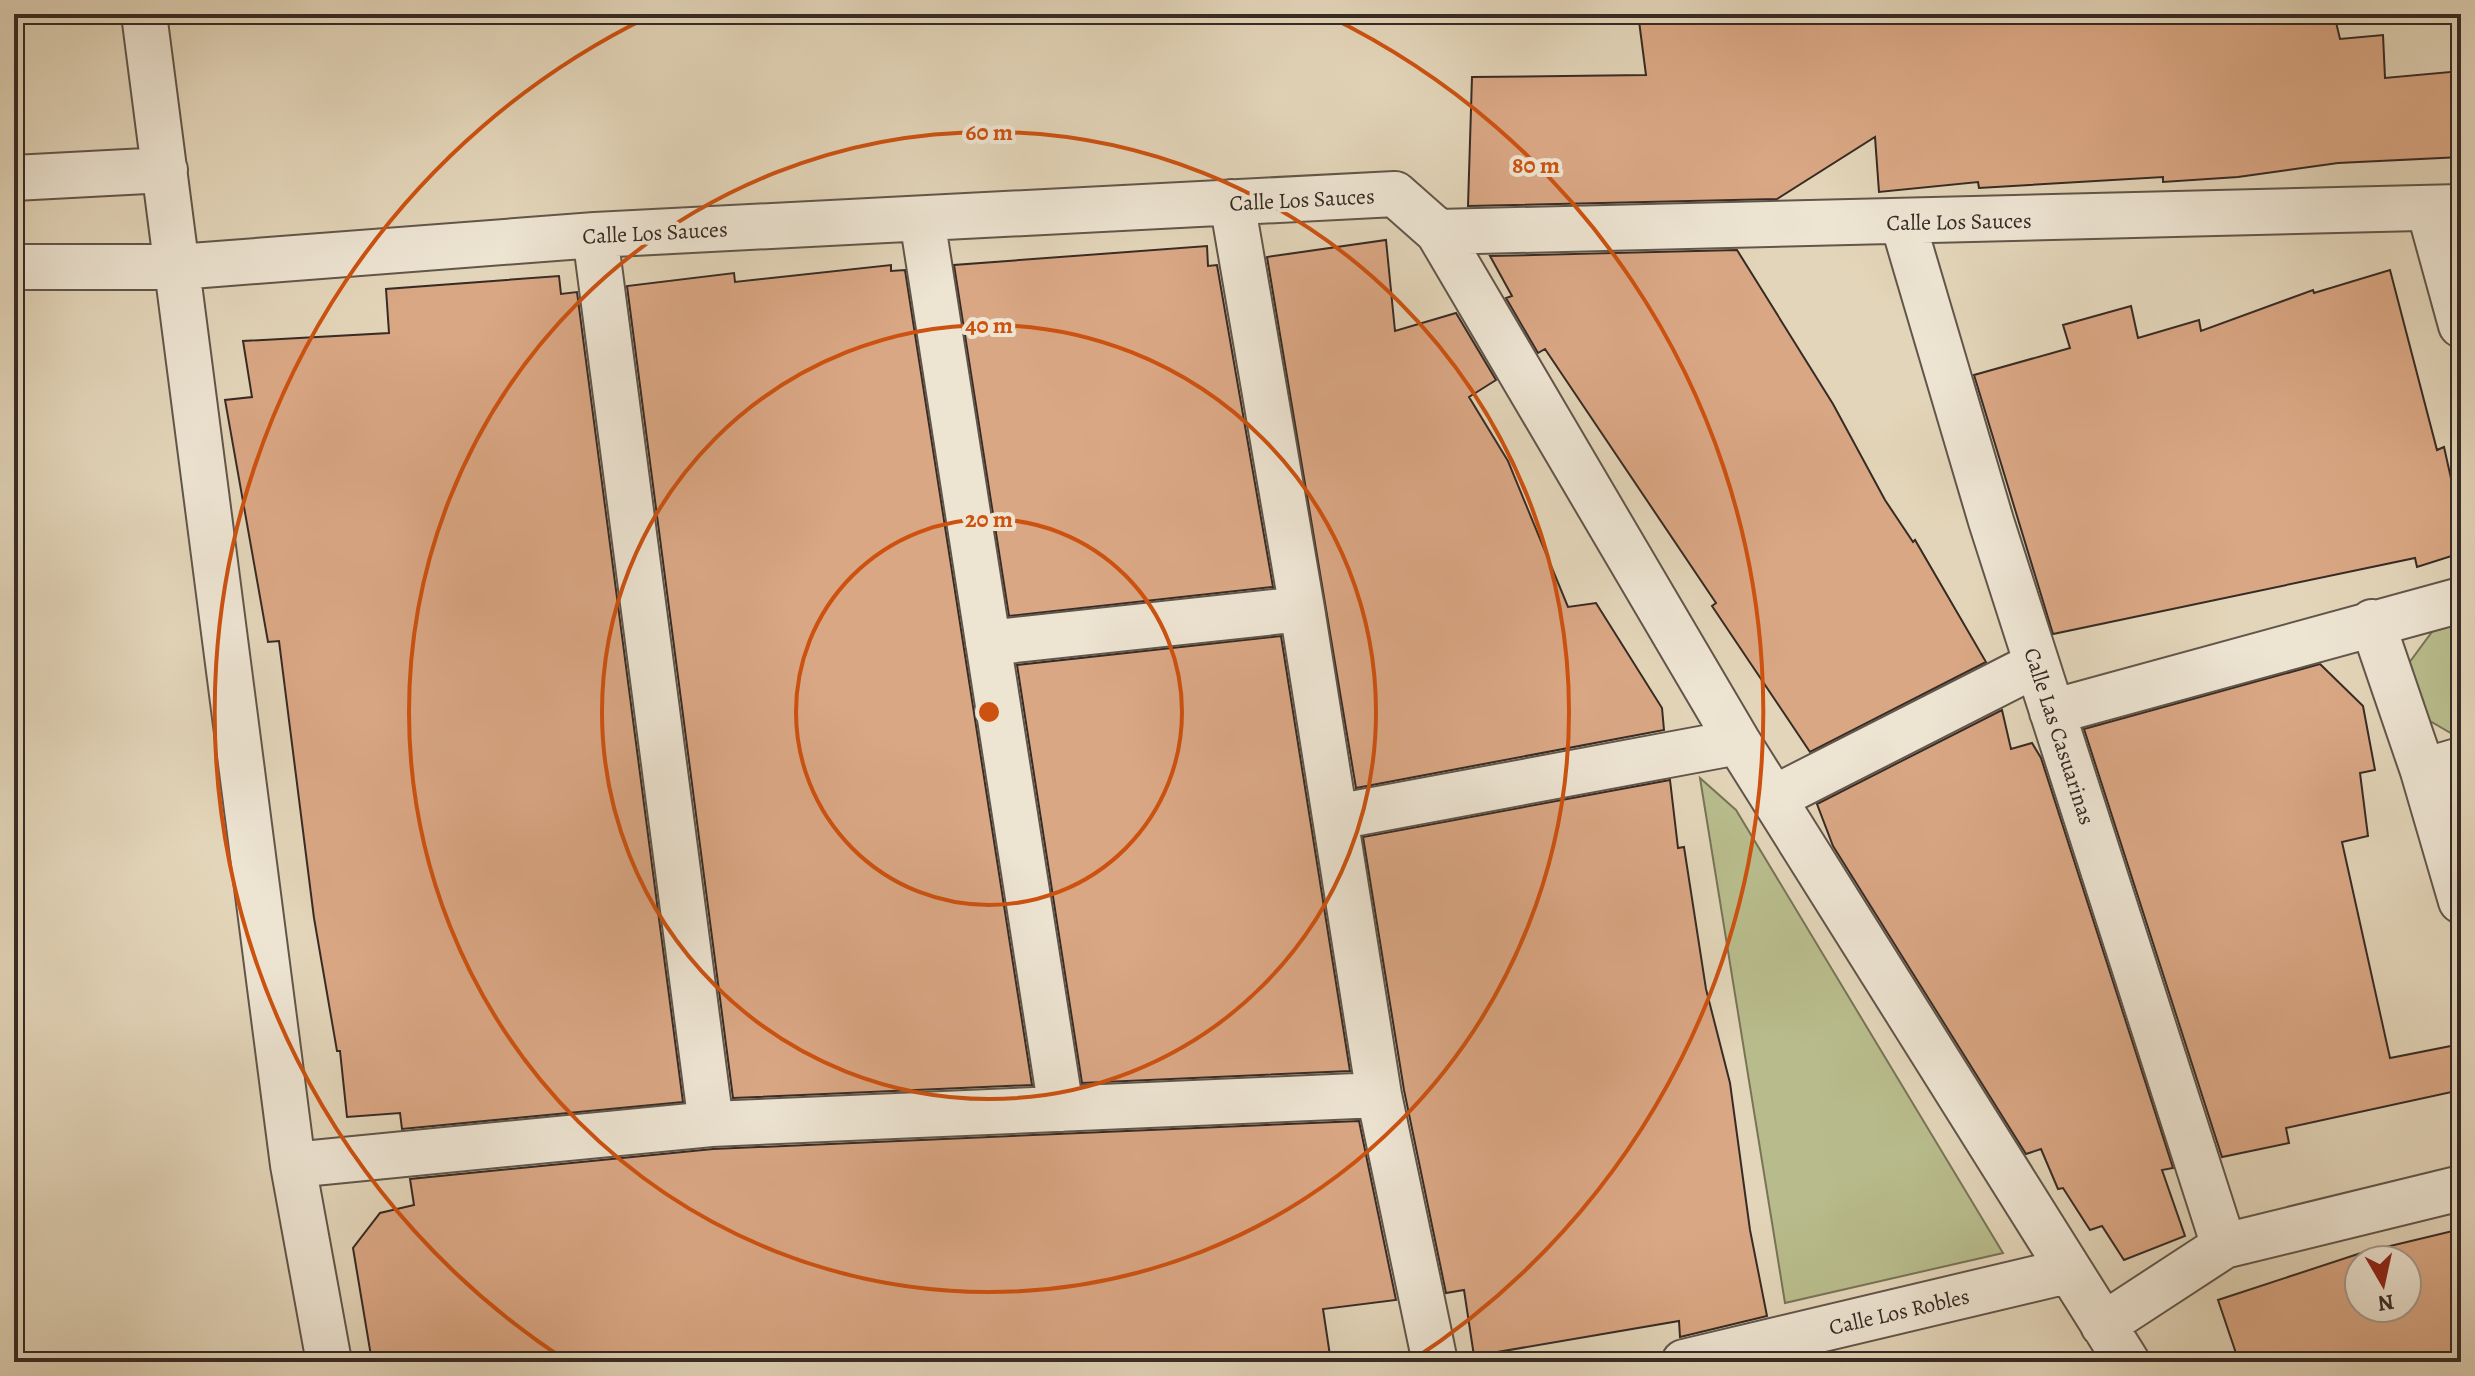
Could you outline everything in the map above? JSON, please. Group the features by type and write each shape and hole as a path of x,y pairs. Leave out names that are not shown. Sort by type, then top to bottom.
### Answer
{"street":[{"path":"144,14 293,1165 329,1362"},
{"path":"14,178 165,170"},
{"name":"Calle Los Sauces","path":"14,267 178,267 595,235 1395,194 1438,232 2445,208"},
{"path":"1232,202 1302,609 1379,1095 1435,1362"},
{"path":"2445,208 2461,325"},
{"path":"922,219 1061,1109"},
{"name":"Calle Las Casuarinas","path":"1903,223 2052,712 2224,1246"},
{"path":"1438,232 1738,742 2067,1271 2127,1362"},
{"path":"595,235 711,1124"},
{"path":"2052,712 2461,600"},
{"path":"988,643 1302,609"},
{"path":"2372,622 2442,765 2461,901"},
{"path":"1774,798 2037,664"},
{"path":"1336,817 1738,742"},
{"path":"293,1165 711,1124 1379,1095"},
{"path":"2103,1325 2224,1246 2461,1188"},
{"name":"Calle Los Robles","path":"1684,1362 2067,1271"}],"green space":[{"path":"2461,614 2461,739 2418,714 2409,663 2443,617"},
{"path":"1700,778 1736,810 2003,1253 1785,1303"}],"building":[{"path":"2291,14 2291,21 2335,18 2340,39 2383,35 2385,78 2461,71 2461,157 2338,163 2238,177 2163,182 2163,177 1979,188 1978,182 1879,192 1875,137 1777,199 1468,206 1472,77 1646,75 1639,21 1797,23 1797,16"},
{"path":"1386,240 1395,331 1456,313 1496,380 1469,397 1508,461 1568,607 1596,603 1662,708 1664,730 1356,788 1267,257"},
{"path":"1207,246 1208,266 1217,265 1273,587 1009,616 954,265"},
{"path":"1737,250 1833,404 1885,500 1913,542 1915,540 1986,662 1810,752 1712,606 1716,603 1545,349 1538,353 1506,298 1512,296 1490,256"},
{"path":"891,265 891,271 905,270 1032,1085 733,1098 627,286 734,273 735,282"},
{"path":"2390,270 2437,450 2444,447 2461,523 2461,553 2417,567 2415,558 2053,634 1974,375 2070,348 2063,325 2131,306 2138,338 2199,320 2201,331 2313,290 2314,293"},
{"path":"559,276 561,294 577,292 683,1102 402,1129 400,1113 347,1117 340,1051 337,1051 314,918 279,641 268,642 225,400 252,397 243,341 389,333 386,289"},
{"path":"1281,636 1350,1071 1082,1083 1017,665"},
{"path":"2320,664 2363,706 2375,770 2360,773 2368,836 2342,842 2390,1058 2461,1044 2461,1090 2286,1128 2289,1143 2222,1157 2084,729"},
{"path":"2002,710 2011,749 2032,743 2041,758 2173,1168 2162,1170 2185,1236 2124,1260 2102,1226 2090,1230 2063,1188 2058,1189 2041,1149 2026,1154 1833,846 1817,804"},
{"path":"1670,780 1678,848 1684,847 1706,989 1730,1083 1750,1230 1767,1316 1680,1337 1679,1321 1474,1356 1464,1290 1446,1293 1404,1090 1363,837"},
{"path":"1359,1121 1396,1300 1323,1309 1331,1362 372,1362 353,1248 380,1213 414,1205 410,1179 713,1149"},
{"path":"2461,1229 2461,1362 2239,1362 2218,1300 2343,1259 2343,1324 2423,1324 2423,1244 2398,1244"}]}
